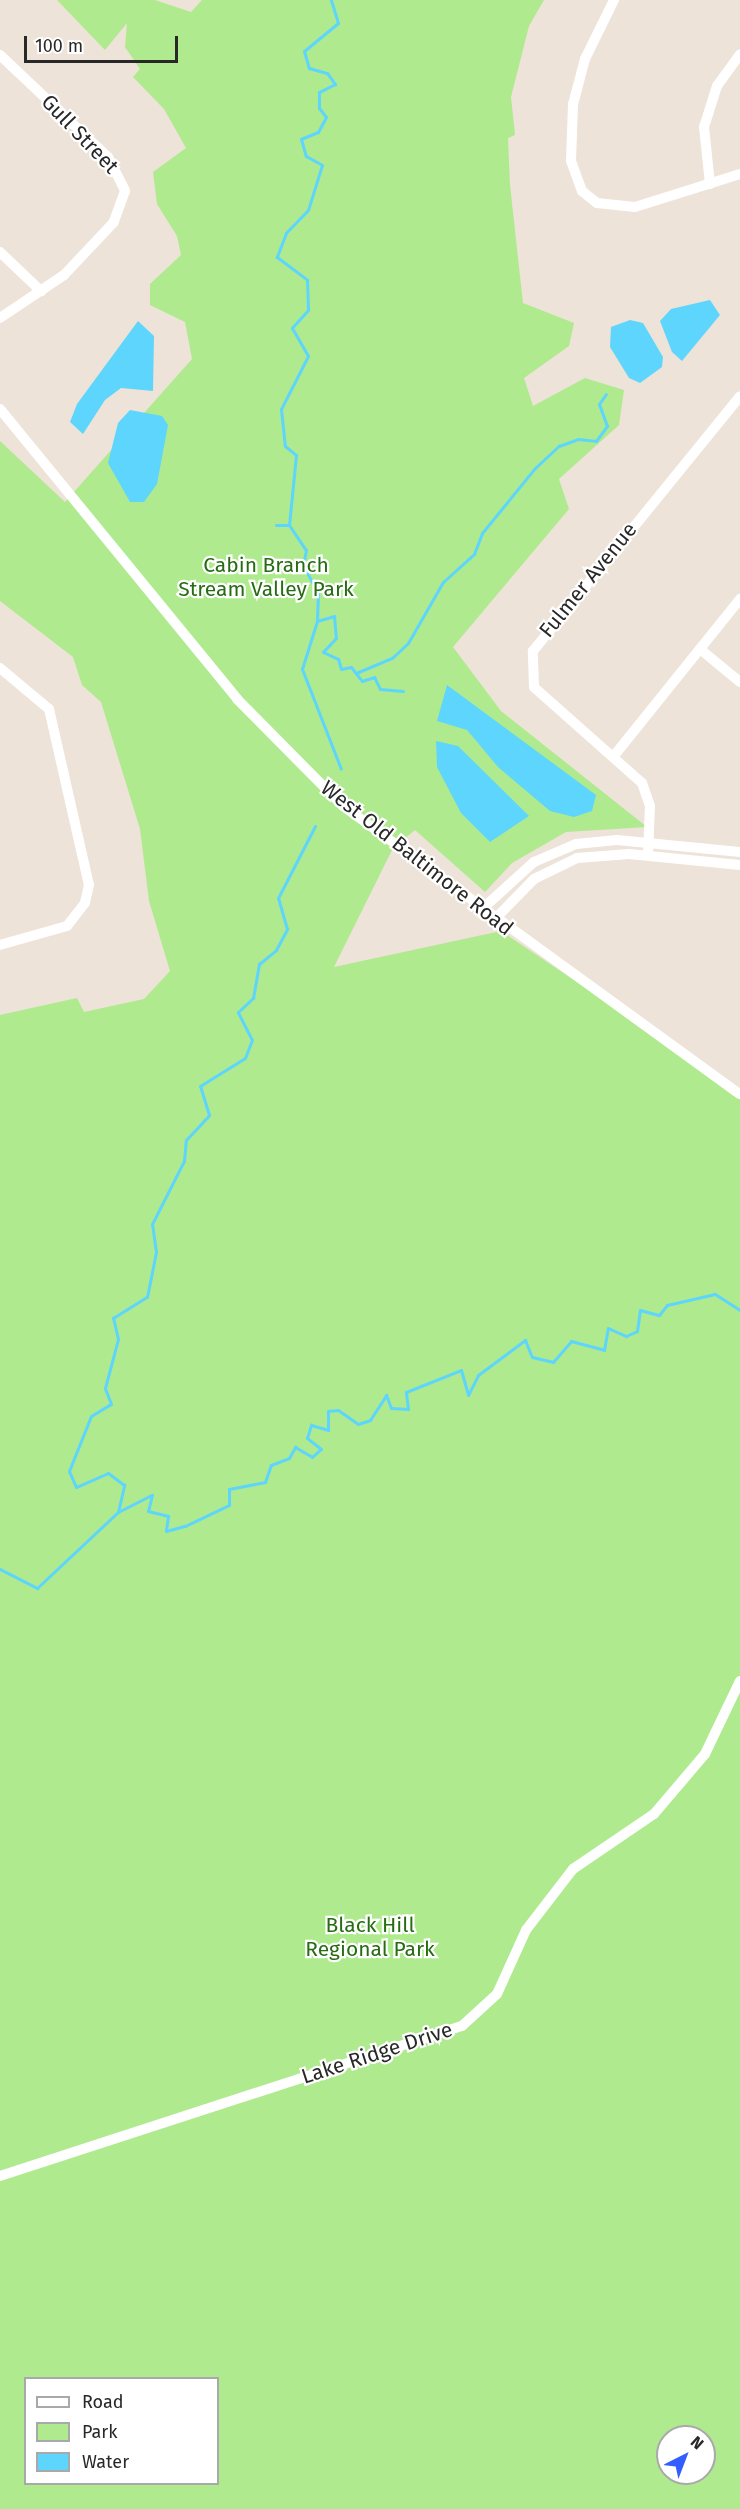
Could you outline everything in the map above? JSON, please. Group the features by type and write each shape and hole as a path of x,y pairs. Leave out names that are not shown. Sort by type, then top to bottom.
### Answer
{"street":[{"path":"614,0 585,59 573,104 571,161 590,199 614,208 635,207 740,174"},
{"path":"710,183 704,127 717,86 740,54"},
{"name":"Gull Street","path":"0,55 108,157 124,181 124,202 114,222 64,275 0,318"},
{"path":"0,252 41,291"},
{"name":"Fulmer Avenue","path":"648,855 647,794 613,757 534,687 532,651 740,396"},
{"name":"West Old Baltimore Road","path":"0,409 193,647 298,762 343,806 494,920 740,1094"},
{"path":"613,757 740,599"},
{"path":"700,649 740,682"},
{"path":"0,668 49,709 89,885 85,903 67,926 0,945"},
{"path":"481,910 513,878 555,852 595,841 649,843 740,852"},
{"path":"494,920 528,884 560,864 597,855 648,855 740,865"},
{"name":"Lake Ridge Drive","path":"0,2176 462,2026 497,1994 526,1930 573,1869 654,1814 705,1754 740,1681"}],"green space":[{"name":"Black Hill Regional Park","path":"57,0 155,0 191,12 202,0 544,0 529,26 511,97 515,135 508,138 510,185 523,303 574,323 569,346 524,378 533,406 585,378 624,390 619,425 559,479 569,509 453,647 501,711 647,827 566,832 512,863 485,892 415,830 393,848 334,967 501,931 740,1092 740,2509 0,2509 0,1015 77,998 84,1012 144,999 170,971 149,901 140,829 101,702 82,685 73,657 0,601 0,441 65,502 192,359 185,322 150,305 150,284 181,255 177,236 157,204 153,172 186,148 164,109 133,77 140,69 125,47 127,23 105,50"}],"water":[{"path":"710,300 720,315 682,361 672,352 660,321 671,309"},
{"path":"630,320 643,323 663,357 662,367 640,383 629,378 610,347 611,327"},
{"path":"138,321 154,336 153,391 121,388 105,400 83,434 70,422 77,404"},
{"path":"130,410 162,416 168,425 157,484 144,502 130,502 108,463 118,423"},
{"path":"447,685 596,795 592,811 574,817 550,811 498,767 467,730 437,721"},
{"path":"436,741 458,746 529,816 490,842 461,813 437,767"}],"waterway":[{"path":"331,0 338,23 304,51 309,68 327,73 335,84 319,92 319,108 326,117 318,132 301,139 306,156 322,165 308,210 286,233 277,257 307,280 308,310 292,328 308,356 281,409 285,446 296,455 289,525 306,550 303,566 318,592 317,621 302,669 341,769"},
{"path":"356,673 392,658 408,643 443,582 474,554 482,533 535,468 559,446 578,439 596,441 607,426 599,404 606,394"},
{"path":"276,525 289,525"},
{"path":"317,621 334,616 336,638 323,652 338,659 341,669 351,667 362,681 374,677 380,689 403,691"},
{"path":"118,1512 124,1485 108,1473 76,1487 69,1471 91,1416 111,1404 105,1388 118,1339 113,1318 147,1297 156,1252 152,1224 184,1161 186,1140 209,1115 200,1086 245,1058 252,1040 238,1012 253,998 259,964 276,950 287,929 278,898 315,826"},
{"path":"0,1569 37,1588 118,1512 152,1495 148,1511 168,1516 166,1531 185,1526 229,1505 229,1489 265,1482 271,1465 289,1458 295,1447 312,1457 321,1449 307,1438 311,1425 328,1430 328,1411 338,1410 358,1424 370,1420 386,1395 391,1408 408,1409 406,1392 461,1370 468,1395 478,1375 525,1340 532,1357 553,1362 571,1341 604,1350 608,1328 626,1336 637,1331 640,1310 659,1315 667,1305 715,1294 740,1310"}],"park label":[{"name":"Cabin Branch Stream Valley Park","path":"266,577"}]}
